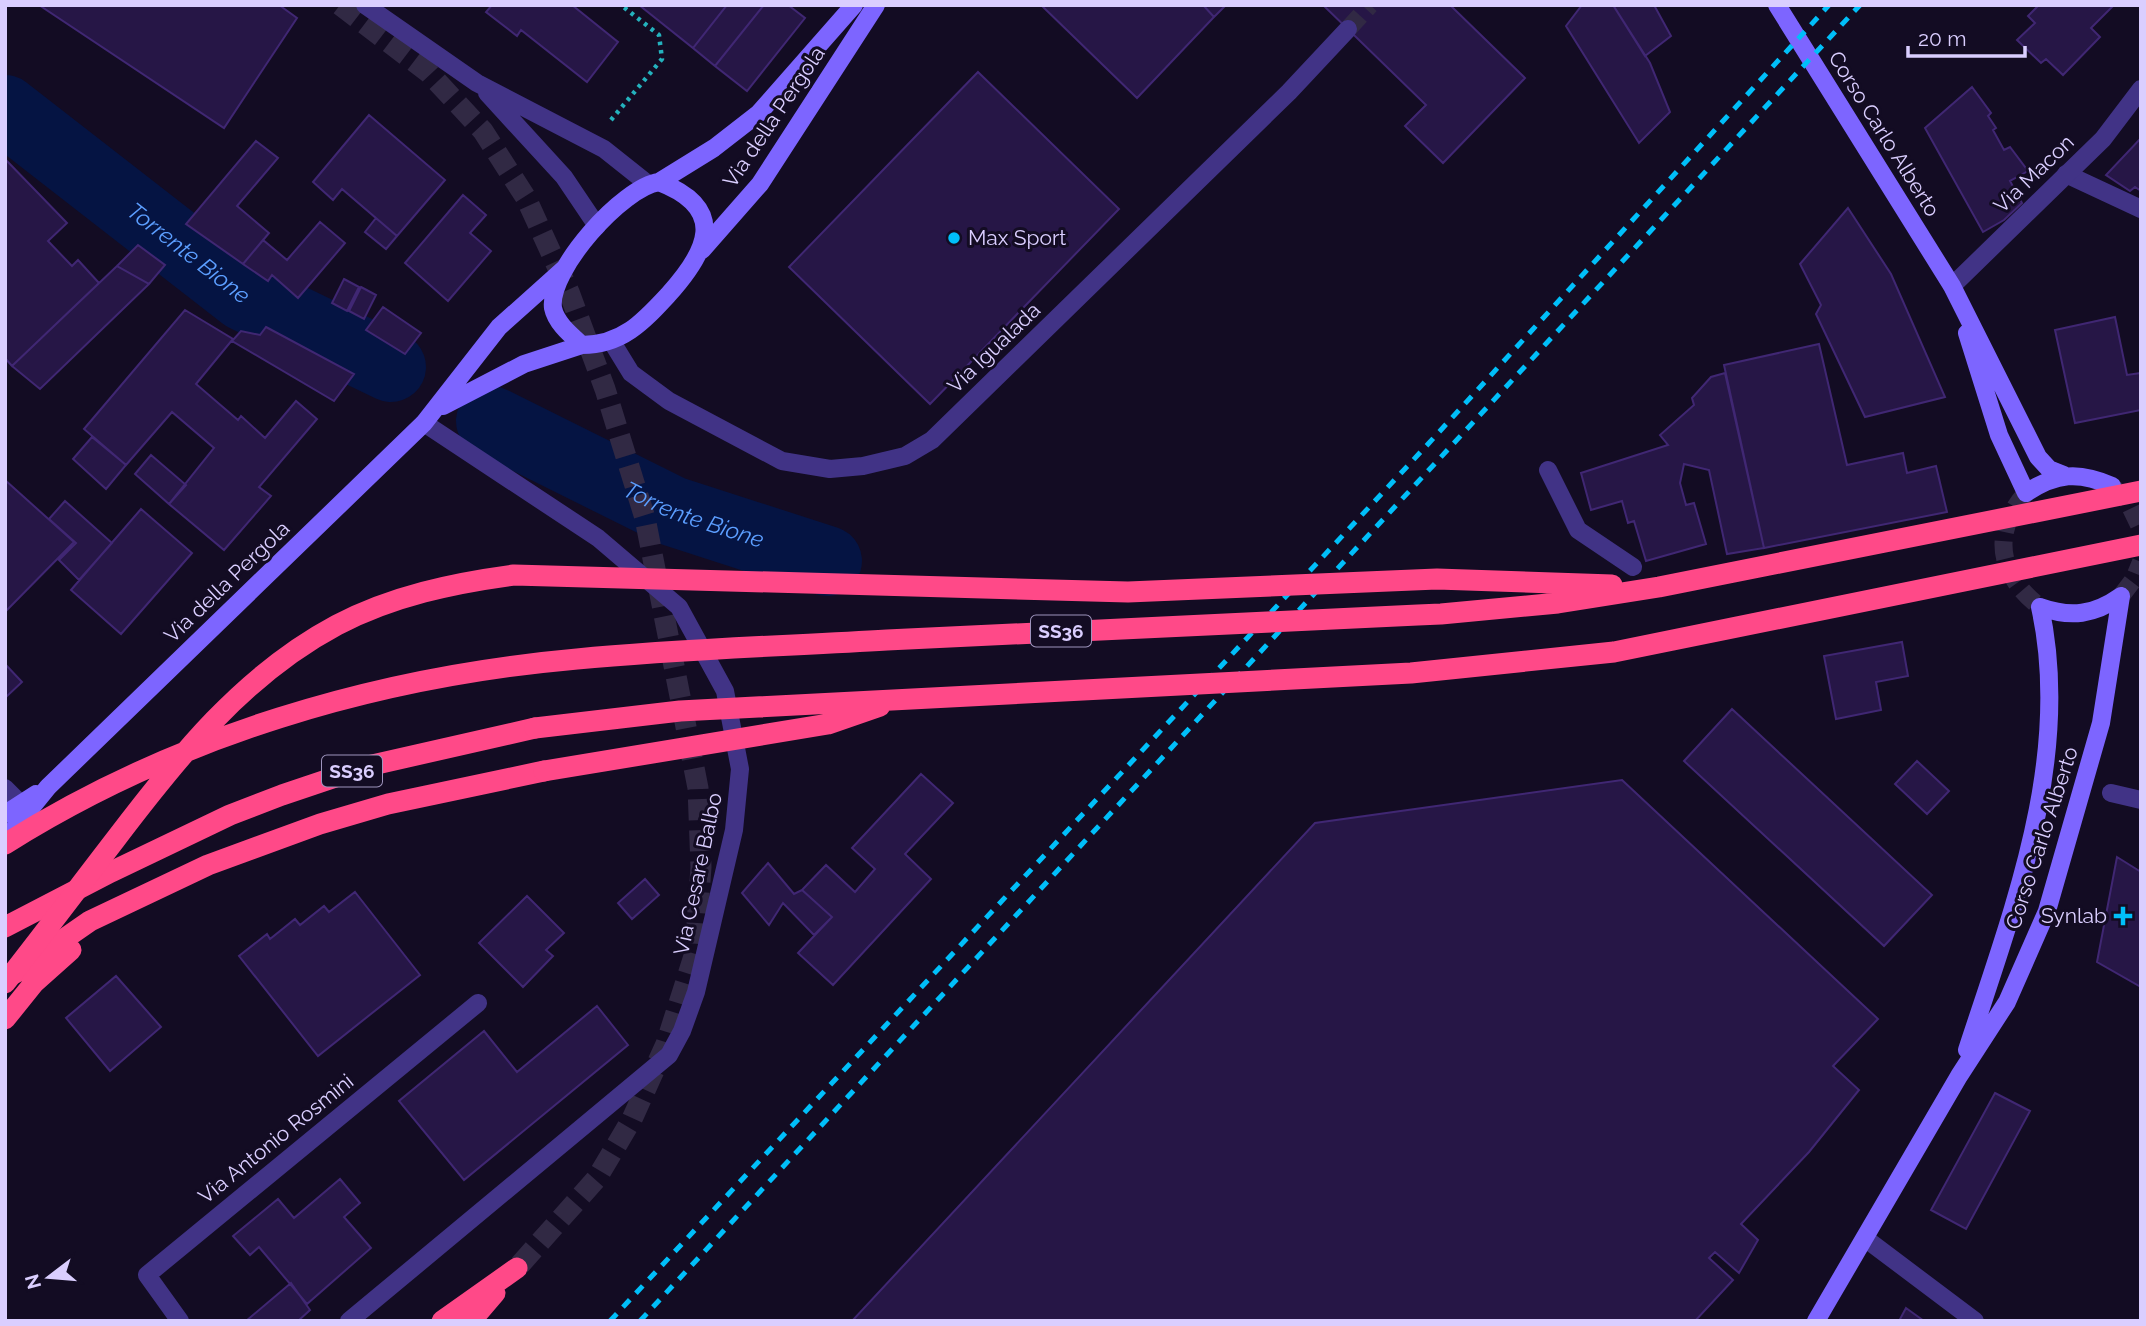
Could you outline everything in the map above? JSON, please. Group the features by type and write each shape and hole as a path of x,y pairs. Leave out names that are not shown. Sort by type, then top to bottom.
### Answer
{"highway":[{"name":"SS36","path":"5,842 101,789 209,740 385,689 483,671 575,659 714,649 1441,614 1558,603 1659,587 2141,491"},
{"name":"SS36","path":"5,927 230,815 325,780 480,739 535,728 680,711 1157,684 1411,673 1614,652 2141,545"},
{"path":"5,982 148,797 231,701 262,674 339,624 382,605 432,590 514,575 1128,592 1437,579 1659,587"},
{"path":"5,982 90,921 192,872 320,824 401,801 525,774 828,724 898,699"},
{"path":"5,1019 55,961 159,889"},
{"path":"442,1321 517,1268 471,1321"}],"main road":[{"name":"Via della Pergola","path":"5,842 48,786 424,424 499,327 565,268 597,226 654,183 714,148 759,113 854,5"},
{"name":"Via della Pergola","path":"437,409 524,364 582,345 612,342 632,331 690,271 702,250 760,184 876,5"},
{"name":"Corso Carlo Alberto","path":"1777,5 1952,286 2038,457 2049,469 2064,475"},
{"path":"654,183 683,193 697,205 705,228 702,250"},
{"path":"565,268 553,293 553,310 564,328 582,345"},
{"name":"Corso Carlo Alberto","path":"1952,286 1999,435 2026,493 2043,481 2064,475"},
{"path":"2064,475 2091,477 2112,486"},
{"name":"Corso Carlo Alberto","path":"1816,1321 1959,1076 2007,1002 2047,911 2101,723 2122,596 2104,608 2082,615 2061,614 2040,607 2046,636 2049,713 2042,797 2001,946 1959,1076"},
{"name":"Via della Pergola","path":"13,809 48,786"}],"street":[{"path":"365,5 477,83 604,149 654,183"},
{"name":"Via Igualada","path":"612,342 631,373 669,401 782,461 830,469 905,456 932,440 1289,92 1348,29"},
{"path":"477,83 564,177 597,226"},
{"name":"Via Macon","path":"1952,286 2103,139 2141,89"},
{"path":"2066,174 2141,209"},
{"name":"Via Cesare Balbo","path":"349,1321 669,1055 687,1018 716,916 739,791 740,769 725,691 679,607 598,538 424,424"},
{"path":"1548,470 1578,530 1633,567"},
{"path":"5,788 13,809"},
{"path":"2111,793 2141,800"},
{"name":"Via Antonio Rosmini","path":"180,1321 147,1275 478,1003"},
{"path":"1866,1239 1975,1321"}],"path":[{"path":"605,128 662,60 659,35 621,5"}],"building":[{"path":"39,5 279,5 297,18 224,128"},
{"path":"492,5 572,5 618,42 587,82 521,30 517,36 486,12"},
{"path":"639,5 727,5 693,48"},
{"path":"727,5 764,5 715,66 693,48"},
{"path":"764,5 788,5 805,18 747,91 715,66"},
{"path":"1041,5 1203,5 1214,17 1137,98"},
{"path":"1203,5 1226,5 1214,17"},
{"path":"1323,5 1450,5 1525,78 1443,163 1405,126 1426,105"},
{"path":"1582,5 1613,5 1650,63 1670,112 1639,143 1566,26"},
{"path":"1613,5 1654,5 1671,36 1645,56"},
{"path":"2039,5 2114,5 2091,28 2100,37 2063,75 2046,59 2041,63 2017,40 2035,23 2028,16"},
{"name":"Max Sport","path":"978,72 1119,209 930,404 789,267"},
{"path":"1972,87 1991,113 1988,116 1996,128 1993,130 2004,150 2010,147 2028,171 2010,181 2022,203 2004,220 1983,232 1925,128"},
{"path":"369,115 445,180 397,236 342,189 333,200 313,182"},
{"path":"2141,138 2141,191 2135,187 2130,191 2106,175"},
{"path":"256,141 278,158 237,206 269,233 243,264 186,224"},
{"path":"5,159 67,223 48,241 72,266 78,260 99,283 12,366 5,358"},
{"path":"463,195 486,215 470,233 491,251 448,301 405,263"},
{"path":"1848,208 1891,274 1945,397 1865,417 1816,314 1821,305 1800,264"},
{"path":"376,218 397,236 386,249 365,232"},
{"path":"320,222 345,243 298,298 272,275 268,281 243,264 263,240 287,260"},
{"path":"138,245 165,265 149,284 117,266"},
{"path":"117,266 149,284 40,389 12,366"},
{"path":"344,279 359,287 347,311 332,303"},
{"path":"361,287 376,295 364,319 349,311"},
{"path":"383,307 421,333 405,354 366,330"},
{"path":"185,310 233,339 196,384 238,420 241,416 265,438 296,401 317,419 259,487 271,496 224,550 169,504 214,448 172,412 126,465 84,429"},
{"path":"2115,317 2127,375 2141,373 2141,410 2075,423 2055,330"},
{"path":"266,327 354,374 334,401 232,341 241,331 260,335"},
{"path":"1819,344 1847,465 1903,453 1907,473 1936,466 1947,512 1764,548 1724,365"},
{"path":"1725,373 1764,548 1727,554 1709,470 1684,464 1680,483 1686,505 1694,503 1706,544 1646,561 1634,521 1628,523 1622,501 1591,510 1581,473 1668,445 1660,435 1694,405 1692,398 1711,377"},
{"path":"92,437 126,465 106,489 73,459"},
{"path":"151,455 186,485 169,504 135,474"},
{"path":"5,480 74,542 5,612"},
{"path":"65,501 112,543 79,580 59,560 76,543 49,519"},
{"path":"141,509 192,553 121,634 71,590"},
{"path":"1902,642 1908,676 1876,682 1881,710 1836,719 1824,656"},
{"path":"5,664 22,682 5,698"},
{"path":"1732,709 1932,895 1884,946 1684,761"},
{"path":"1917,761 1949,791 1927,814 1895,784"},
{"path":"921,774 953,803 905,854 931,879 833,985 798,953 832,917 802,890 826,865 855,892 875,869 852,848"},
{"path":"1622,780 1878,1019 1833,1066 1859,1090 1809,1152 1741,1224 1758,1240 1739,1273 1715,1252 1709,1258 1733,1280 1695,1321 852,1321 1315,823"},
{"name":"Synlab","path":"2117,857 2141,872 2141,987 2097,962"},
{"path":"768,863 794,894 802,890 832,917 814,935 783,903 769,925 742,893"},
{"path":"645,879 659,895 632,919 618,903"},
{"path":"355,892 420,975 318,1056 239,956 267,934 270,939 295,919 300,925 324,906 329,912"},
{"path":"527,896 564,933 546,950 553,956 523,987 479,943"},
{"path":"116,976 161,1027 110,1071 66,1018"},
{"path":"597,1006 628,1045 464,1180 399,1101 484,1031 517,1072"},
{"path":"1995,1093 2030,1111 1966,1229 1931,1210"},
{"path":"340,1179 360,1203 344,1217 371,1248 307,1304 259,1247 250,1255 233,1236 278,1199 294,1218"},
{"path":"291,1283 310,1310 298,1321 246,1321"},
{"path":"1906,1308 1924,1321 1899,1321"}],"waterway":[{"name":"Torrente Bione","path":"5,110 244,296 391,367"},
{"name":"Torrente Bione","path":"491,421 672,511 827,561"}],"tunnel":[{"path":"340,5 429,73 483,131 526,198 569,292 605,389 645,518 698,788 701,867 695,953 666,1044 632,1119 597,1178 517,1268"},
{"path":"1348,29 1370,5"},
{"path":"2114,488 2127,500 2141,529"},
{"path":"2026,493 2007,524 2004,553 2015,581 2040,607"},
{"path":"2121,596 2134,579 2141,562"}],"railway":[{"path":"610,1321 1429,443 1829,5"},
{"path":"640,1321 1860,5"}],"place":[{"name":"Max Sport","path":"954,238"},
{"name":"Synlab","path":"2123,916"}]}
